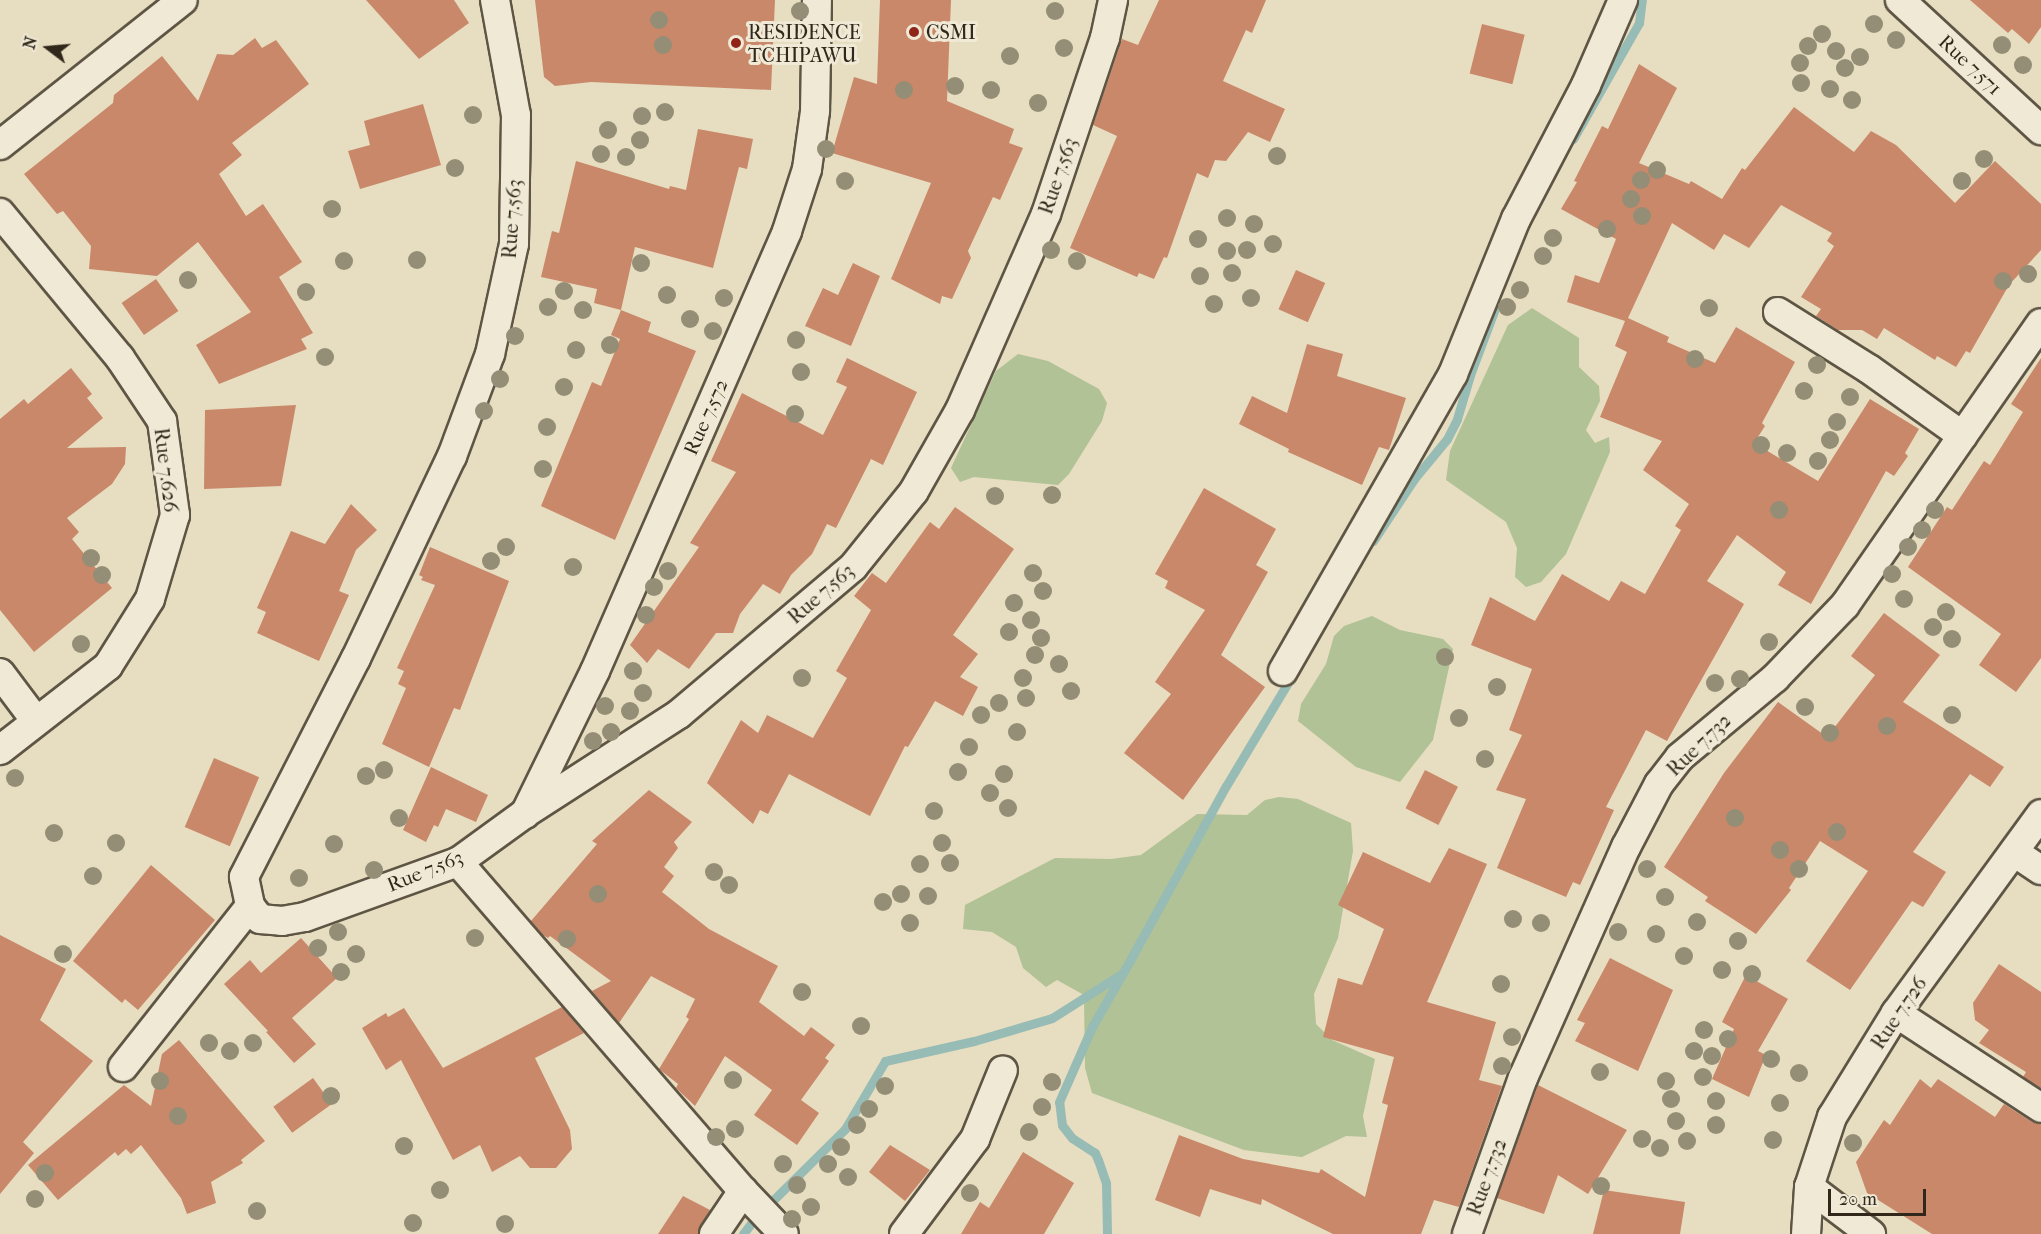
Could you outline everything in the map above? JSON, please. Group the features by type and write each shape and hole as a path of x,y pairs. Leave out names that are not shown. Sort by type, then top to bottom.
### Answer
{"street":[{"path":"0,146 183,0"},
{"name":"Rue 7.563","path":"495,0 516,116 514,244 490,354 452,456 356,658 244,877 250,906 260,919 282,921 305,917 458,862 524,814 679,714 853,567 914,491 960,410 1046,214 1105,38 1113,0"},
{"name":"Rue 7.572","path":"524,814 595,671 787,231 807,169 813,123 817,0"},
{"path":"1282,671 1453,374 1516,219 1586,85 1623,0"},
{"name":"Rue 7.571","path":"1900,0 2041,130"},
{"name":"Rue 7.626","path":"0,213 120,358 162,422 174,515 150,599 108,666 0,750"},
{"path":"1778,312 1869,369 1963,436"},
{"name":"Rue 7.732","path":"1467,1234 1523,1078 1626,847 1659,784 1680,757 1775,678 1845,604 2041,323"},
{"path":"0,673 36,720"},
{"name":"Rue 7.726","path":"1806,1234 1809,1187 1832,1117 1896,1013 2041,814"},
{"path":"2014,852 2041,870"},
{"path":"458,862 765,1215 714,1234"},
{"path":"123,1067 250,906"},
{"path":"1896,1013 2041,1108"},
{"path":"904,1234 975,1139 1003,1071"},
{"path":"1809,1187 1870,1234"}],"green space":[{"path":"1532,308 1579,338 1579,367 1599,386 1600,401 1586,430 1595,443 1609,437 1610,452 1566,554 1541,582 1526,587 1515,577 1517,548 1506,522 1446,480 1450,451 1508,325"},
{"path":"1018,354 1048,361 1099,389 1107,403 1102,421 1069,474 1058,485 974,477 960,482 951,468 996,371"},
{"path":"1372,616 1400,630 1443,639 1453,649 1433,740 1400,782 1356,767 1298,721 1301,704 1326,664 1334,636 1344,626"},
{"path":"1279,797 1298,799 1351,823 1353,851 1338,938 1314,994 1316,1024 1332,1040 1375,1059 1363,1116 1367,1137 1346,1136 1302,1157 1244,1150 1092,1093 1085,1068 1084,995 1057,980 1046,987 1023,968 1016,947 992,932 963,929 965,905 1055,858 1111,859 1141,855 1197,814 1247,815 1265,800"}],"building":[{"path":"366,0 454,0 469,23 419,59"},
{"path":"535,0 775,0 771,90 591,82 555,86 544,77"},
{"path":"880,0 951,0 947,101 1014,129 1009,143 1023,148 1000,200 993,197 968,251 971,258 952,299 942,296 940,304 891,279 931,183 832,153 854,77 877,84"},
{"path":"1159,0 1266,0 1252,33 1246,30 1223,81 1285,109 1270,142 1248,132 1226,161 1215,160 1208,178 1197,173 1167,258 1164,257 1154,279 1139,273 1137,277 1070,248 1117,136 1093,125 1122,39 1138,45"},
{"path":"1970,0 2041,0 2041,27 2029,44 2012,29 2008,33"},
{"path":"1482,24 1525,35 1512,84 1470,73"},
{"path":"255,38 262,48 276,40 309,84 232,143 242,155 219,174 246,216 263,204 302,262 279,277 313,333 301,339 307,349 219,384 196,345 251,312 198,242 157,276 89,269 91,246 63,211 57,214 24,174 113,103 114,95 162,56 198,101 217,54 233,55"},
{"path":"1639,64 1677,88 1639,163 1689,184 1691,181 1722,199 1742,168 1745,170 1794,107 1854,152 1871,131 1896,145 1955,203 1995,161 2041,204 2041,250 2009,285 1970,353 1966,351 1956,367 1937,356 1935,360 1884,328 1877,339 1862,330 1838,330 1816,316 1821,309 1801,297 1834,246 1827,241 1832,233 1781,205 1749,248 1724,234 1714,250 1672,223 1628,318 1669,337 1667,342 1715,363 1736,327 1795,362 1762,423 1765,426 1754,443 1818,481 1870,399 1919,429 1905,453 1908,456 1894,476 1886,471 1811,604 1778,585 1786,572 1737,535 1707,581 1744,604 1667,741 1646,730 1606,807 1614,810 1580,885 1573,882 1566,897 1497,868 1526,799 1496,790 1522,735 1509,730 1532,669 1471,645 1490,597 1535,621 1562,574 1609,601 1621,581 1645,594 1681,530 1675,526 1689,504 1643,470 1662,441 1600,417 1627,352 1615,346 1625,321 1567,302 1575,275 1599,283 1616,239 1561,209 1577,182 1574,181 1602,126 1608,129"},
{"path":"423,104 441,165 360,189 348,151 370,145 364,121"},
{"path":"698,129 753,139 747,169 739,167 713,268 635,247 621,310 594,303 597,289 541,277 552,231 559,233 576,161 669,189 670,186 686,190"},
{"path":"853,263 880,276 851,346 805,326 823,288 838,295"},
{"path":"1296,270 1325,283 1308,322 1279,309"},
{"path":"156,279 178,311 144,335 122,303"},
{"path":"621,310 651,322 648,332 696,351 615,540 541,506 592,382 601,386 620,339 611,335"},
{"path":"1307,344 1343,354 1337,376 1406,398 1389,450 1379,447 1362,485 1288,452 1289,449 1239,424 1252,396 1287,413"},
{"path":"847,358 917,392 883,465 871,459 836,528 827,524 812,554 791,575 780,594 763,584 740,614 733,633 716,633 689,669 658,649 647,663 630,645 699,547 690,543 736,472 711,461 742,393 823,435 847,387 836,382"},
{"path":"2041,358 2041,658 2016,692 1979,665 2001,634 1908,567 1947,507 1952,510 1984,461 1990,465 2023,412 2011,404"},
{"path":"71,368 92,394 87,398 103,418 67,448 126,447 125,464 112,484 67,518 79,532 72,539 112,588 34,652 0,610 0,419 24,399 28,404"},
{"path":"296,405 281,486 204,489 205,410"},
{"path":"1204,488 1276,529 1256,565 1268,572 1221,655 1265,687 1183,800 1124,753 1171,694 1155,682 1205,610 1165,588 1168,581 1155,574"},
{"path":"351,504 377,530 356,550 339,591 349,595 319,661 257,633 266,612 257,608 291,531 325,544"},
{"path":"955,507 1014,549 953,635 978,654 960,677 978,687 963,716 935,701 908,747 905,746 870,816 789,774 768,814 760,810 753,824 707,783 741,720 758,733 767,715 813,738 847,678 836,671 871,610 854,596 872,573 886,583 930,522 939,529"},
{"path":"430,547 509,581 460,710 454,708 429,767 382,744 406,688 398,684 404,671 397,668 435,585 421,580 423,577 419,575"},
{"path":"1884,613 1940,655 1903,702 2004,767 1990,787 1970,774 1913,852 1946,872 1923,907 1912,901 1850,990 1806,961 1868,871 1820,841 1789,888 1791,890 1756,934 1705,901 1708,897 1664,867 1724,773 1778,702 1827,737 1875,675 1851,656"},
{"path":"214,758 259,777 230,846 185,827"},
{"path":"431,767 488,795 476,822 446,809 438,827 434,825 426,842 403,830"},
{"path":"1425,770 1458,787 1438,825 1405,808"},
{"path":"649,790 692,822 674,842 678,848 664,867 674,876 662,892 709,929 778,966 759,1002 804,1036 811,1027 835,1045 825,1058 829,1061 801,1100 819,1113 797,1145 754,1115 772,1090 725,1056 695,1106 676,1088 678,1084 659,1069 689,1019 686,1017 695,999 651,976 619,1023 592,991 611,981 550,936 548,938 543,935 531,921 597,844 592,841"},
{"path":"1449,848 1487,864 1427,1002 1496,1022 1479,1080 1502,1086 1459,1207 1434,1200 1421,1234 1333,1234 1262,1199 1261,1205 1210,1189 1200,1217 1155,1200 1179,1135 1243,1159 1319,1173 1321,1169 1365,1197 1388,1105 1382,1103 1394,1057 1323,1037 1338,978 1362,985 1384,929 1338,905 1363,852 1430,883"},
{"path":"151,865 215,920 138,1010 125,999 122,1003 73,961"},
{"path":"0,935 66,969 40,1020 93,1061 23,1142 34,1153 0,1194"},
{"path":"301,938 337,978 292,1018 316,1044 294,1063 224,984 250,960 261,973"},
{"path":"1610,958 1673,990 1638,1071 1575,1041 1585,1023 1577,1020"},
{"path":"1999,964 2041,992 2041,1088 2023,1077 2026,1072 1979,1043 1989,1030 1975,1020 1973,1003"},
{"path":"1746,975 1788,999 1758,1051 1766,1055 1749,1097 1712,1079 1734,1029 1722,1022"},
{"path":"562,1007 584,1033 535,1058 570,1130 572,1149 556,1168 530,1168 520,1156 492,1172 480,1145 453,1160 401,1060 386,1070 362,1028 386,1013 388,1017 404,1008 443,1068"},
{"path":"179,1040 265,1141 241,1160 243,1163 211,1182 216,1203 187,1214 181,1198 141,1145 131,1154 126,1149 118,1156 115,1152 58,1200 28,1165 124,1085 151,1106 162,1054"},
{"path":"313,1078 332,1104 292,1133 273,1107"},
{"path":"1920,1079 1931,1088 1938,1079 1995,1117 2004,1104 2032,1122 2041,1124 2041,1234 1932,1234 1867,1193 1856,1162 1884,1120 1890,1125"},
{"path":"1538,1085 1627,1130 1588,1194 1558,1175 1544,1214 1497,1198"},
{"path":"890,1145 930,1170 905,1201 869,1172"},
{"path":"1023,1152 1074,1183 1044,1234 961,1234 980,1202 989,1208"},
{"path":"1604,1190 1685,1202 1680,1234 1593,1234"},
{"path":"683,1196 710,1210 698,1234 658,1234"}],"waterway":[{"path":"1573,139 1639,23 1642,0"},
{"path":"1373,541 1414,479 1447,439 1457,419 1470,375 1496,306"},
{"path":"743,1234 756,1217 845,1129 885,1061 974,1041 1052,1018 1123,973 1226,786 1293,674"},
{"path":"1107,1234 1106,1183 1098,1160 1095,1153 1072,1138 1062,1125 1059,1102 1092,1027 1121,976"}],"place":[{"name":"CSMI","path":"914,32"},
{"name":"RESIDENCE TCHIPAWU","path":"736,43"}]}
